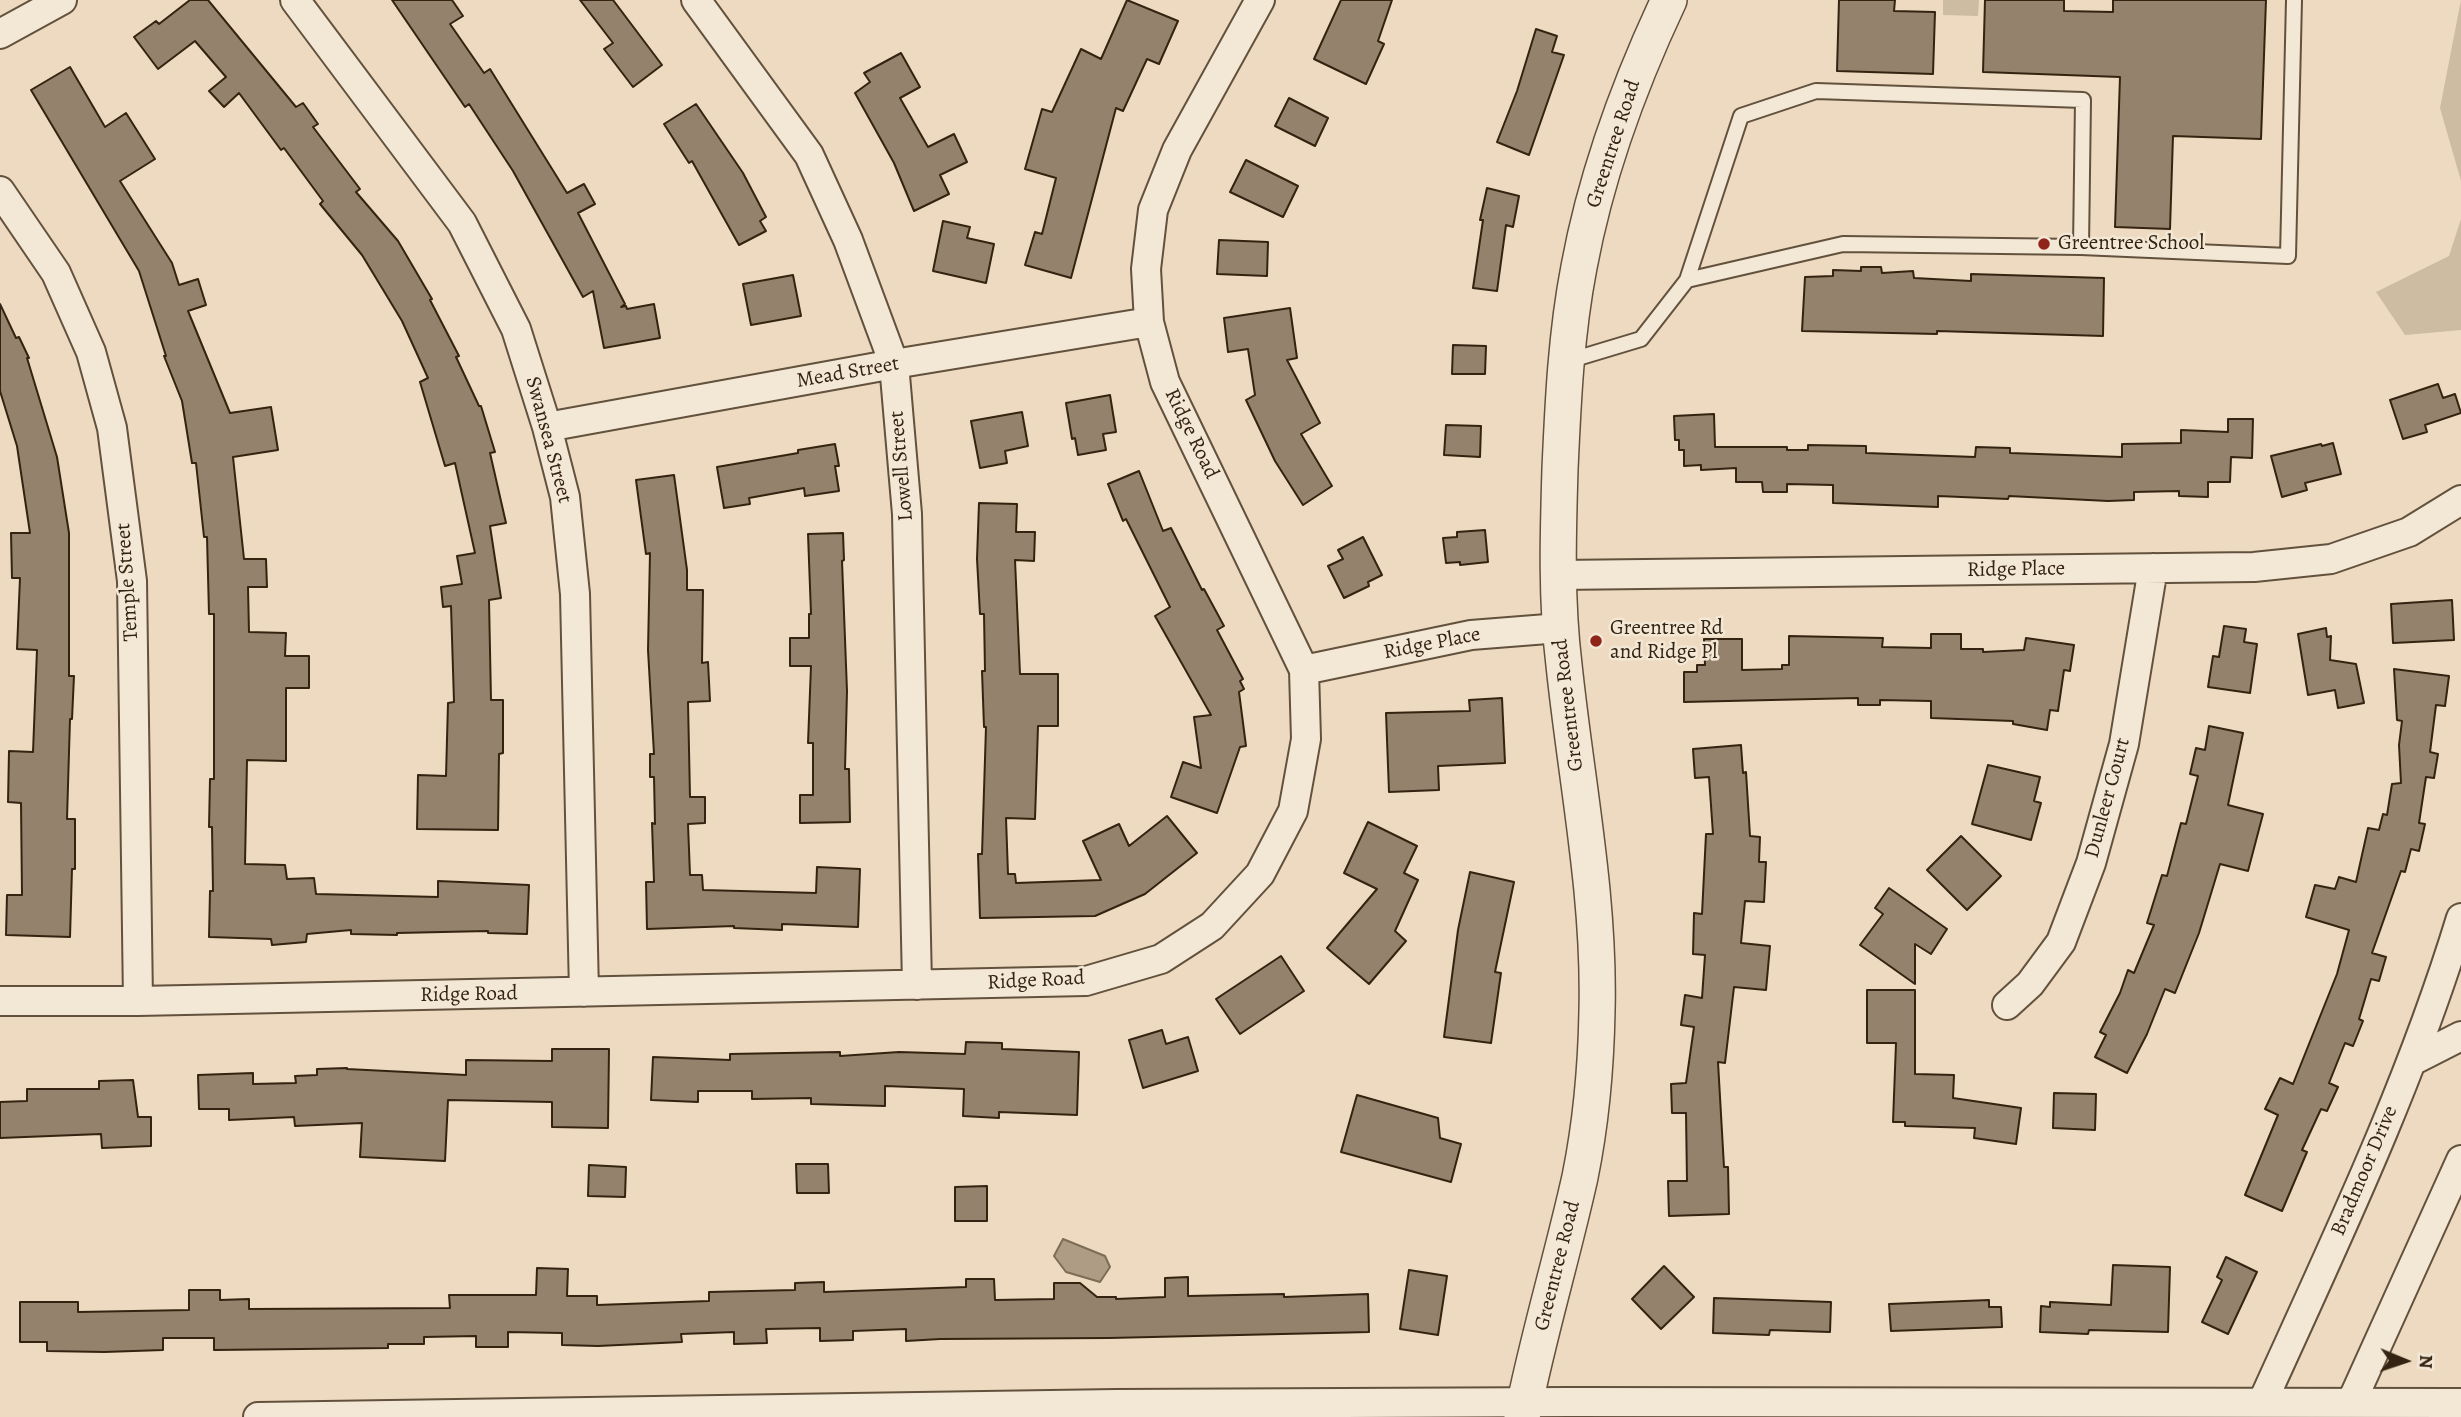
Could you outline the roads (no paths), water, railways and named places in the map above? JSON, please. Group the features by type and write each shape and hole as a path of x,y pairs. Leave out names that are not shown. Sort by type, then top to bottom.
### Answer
{"street":[{"path":"0,34 62,0"},
{"name":"Swansea Street","path":"295,0 462,223 516,329 547,427 565,497 575,594 584,992"},
{"name":"Lowell Street","path":"696,0 809,155 848,240 894,364 908,514 917,985"},
{"name":"Ridge Road","path":"0,1001 138,1001 1086,981 1161,959 1212,926 1260,874 1293,811 1306,739 1304,670 1166,382 1149,322 1146,269 1153,210 1177,150 1261,0"},
{"name":"Greentree Road","path":"1523,1409 1580,1175 1591,1098 1597,1023 1597,958 1593,902 1560,628 1558,575 1566,362 1579,265 1605,164 1635,76 1669,0"},
{"name":"Temple Street","path":"0,191 56,273 91,352 112,428 132,581 138,1001"},
{"name":"Mead Street","path":"547,427 894,364 1149,322"},
{"name":"Ridge Place","path":"1558,575 2254,567 2331,559 2409,532 2461,500"},
{"name":"Dunleer Court","path":"2007,1005 2030,984 2061,942 2091,863 2124,744 2153,568"},
{"name":"Ridge Place","path":"1304,670 1471,635 1560,628"},
{"name":"Bradmoor Drive","path":"2258,1410 2361,1184 2412,1061 2461,918"},
{"path":"2412,1061 2461,1036"},
{"path":"2346,1410 2461,1160"},
{"path":"258,1417 1115,1410 2346,1410 2461,1404"}],"lane":[{"path":"1687,279 1843,244 2081,247 2288,256 2294,0"},
{"path":"1566,362 1641,339 1687,279 1741,116 1816,91 2082,100 2081,247"}],"place":[{"name":"Greentree School","path":"2044,244"},
{"name":"Greentree Rd and Ridge Pl","path":"1596,641"}]}
